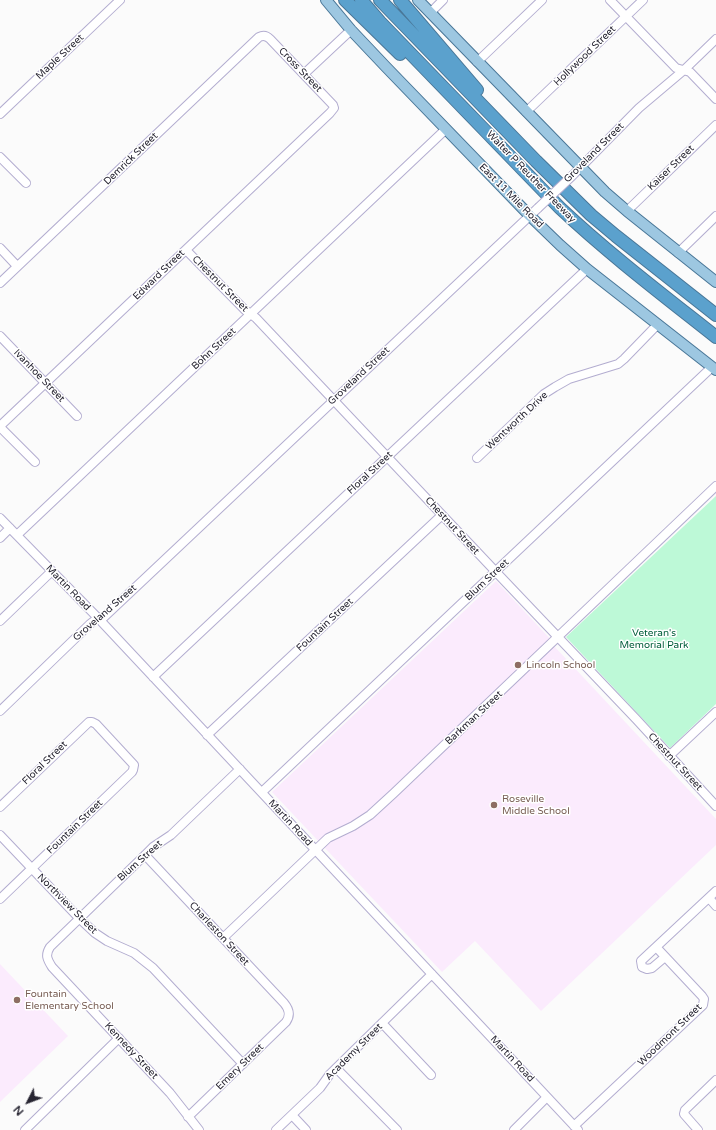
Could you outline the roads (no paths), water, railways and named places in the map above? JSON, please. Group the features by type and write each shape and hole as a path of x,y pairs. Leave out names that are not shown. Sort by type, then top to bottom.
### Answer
{"highway":[{"path":"345,0 452,103 479,123"},
{"name":"Walter P Reuther Freeway","path":"360,0 560,208 626,266 716,337"},
{"name":"Walter P Reuther Freeway","path":"380,0 551,176 607,229 716,315"},
{"path":"400,0 490,105 540,157 551,176"}],"main road":[{"name":"East 11 Mile Road","path":"326,0 351,30 530,216 587,269 714,369"},
{"path":"418,0 581,168 627,212 716,282"}],"street":[{"name":"Maple Street","path":"0,114 120,0"},
{"path":"430,13 444,0"},
{"path":"477,62 542,0"},
{"path":"610,0 677,68 690,72 716,99"},
{"name":"Hollywood Street","path":"526,112 643,0"},
{"path":"304,74 351,30"},
{"name":"Cross Street","path":"262,36 270,39 331,102 334,108"},
{"name":"Demrick Street","path":"0,283 259,37 262,36"},
{"name":"Groveland Street","path":"0,710 90,624 98,618 104,616 581,168 639,108 684,70 716,39"},
{"name":"Edward Street","path":"0,426 334,108"},
{"name":"Kaiser Street","path":"627,212 716,125"},
{"name":"Bohn Street","path":"17,535 446,129"},
{"path":"0,157 26,183"},
{"path":"678,253 716,216"},
{"path":"0,248 17,266"},
{"name":"Chestnut Street","path":"186,250 245,310 256,318 715,804"},
{"name":"Floral Street","path":"153,677 587,269"},
{"name":"Wentworth Drive","path":"477,458 544,394 569,379 618,364 658,324"},
{"name":"Ivanhoe Street","path":"0,336 77,416"},
{"name":"Blum Street","path":"262,792 714,369"},
{"path":"0,426 35,462"},
{"name":"Barkman Street","path":"223,938 328,838 353,826 370,815 495,698 716,486"},
{"name":"Fountain Street","path":"208,735 442,514"},
{"name":"Martin Road","path":"0,518 98,618 576,1128"},
{"path":"0,538 10,528"},
{"path":"0,621 52,571"},
{"path":"669,756 716,712"},
{"name":"Floral Street","path":"0,806 81,728 87,723 91,722"},
{"name":"Fountain Street","path":"0,899 132,772 134,767 132,762 96,724 91,722"},
{"name":"Blum Street","path":"46,956 50,947 79,918 145,855 174,832 240,769"},
{"name":"Northview Street","path":"0,835 79,918 101,938 134,953 153,968 243,1064"},
{"name":"Charleston Street","path":"145,855 287,1006 289,1015"},
{"path":"665,957 652,968 647,969 642,967 641,961 716,891"},
{"path":"709,898 716,906"},
{"name":"Woodmont Street","path":"576,1128 703,1005 704,999 702,996 656,947"},
{"name":"Kennedy Street","path":"46,956 52,967 174,1097 199,1130"},
{"name":"Academy Street","path":"276,1130 320,1088 336,1068 432,974"},
{"name":"Emery Street","path":"188,1117 286,1022 289,1015"},
{"path":"382,1023 431,1075"},
{"path":"25,1130 120,1038"},
{"path":"336,1068 397,1130"},
{"path":"698,1130 685,1117 684,1110 716,1080"},
{"path":"514,1130 547,1097"},
{"path":"292,1115 306,1130"}],"place":[{"name":"Lincoln School","path":"518,665"},
{"name":"Roseville Middle School","path":"494,805"},
{"name":"Fountain Elementary School","path":"17,1000"}],"park label":[{"name":"Veteran's Memorial Park","path":"654,638"}]}
